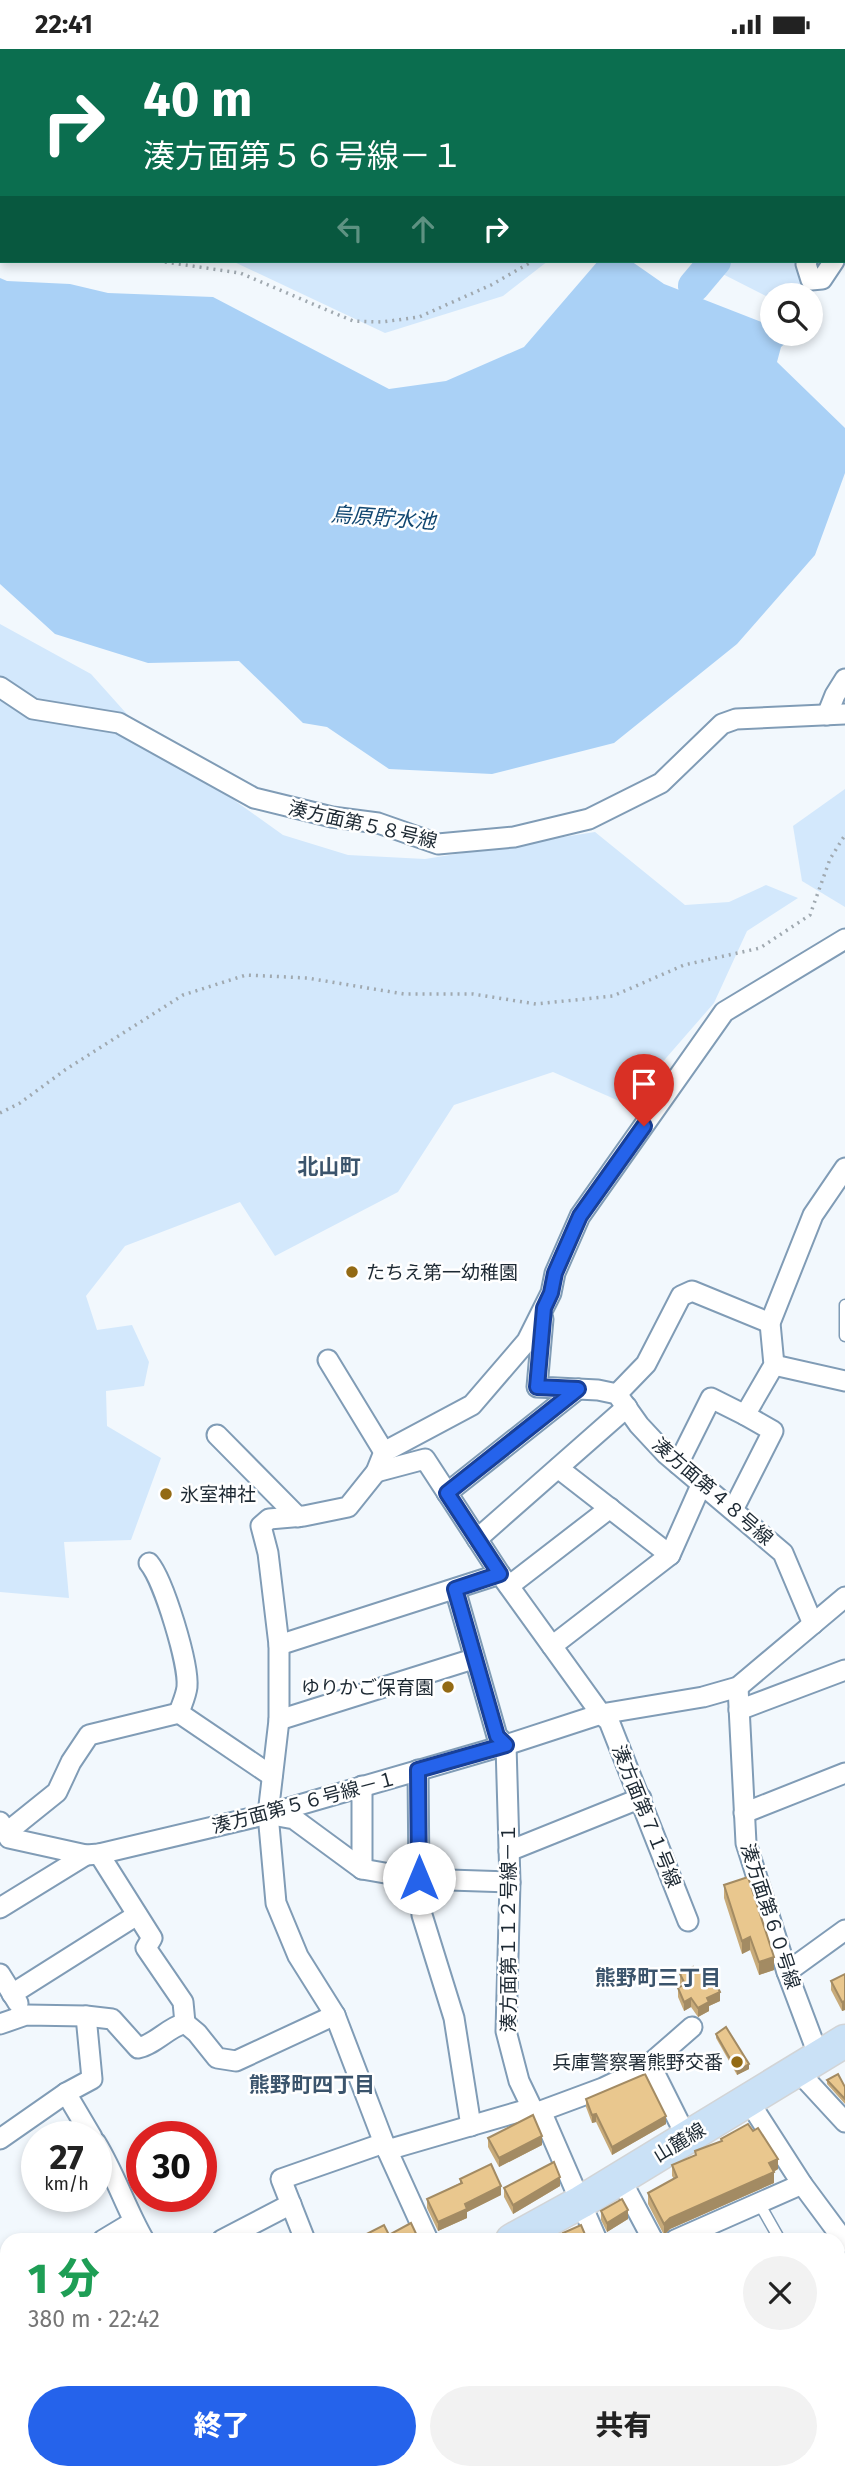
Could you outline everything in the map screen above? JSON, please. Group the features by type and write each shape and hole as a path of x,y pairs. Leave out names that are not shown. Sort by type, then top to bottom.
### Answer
{"main road":[{"name":"山麓線","path":"525,2233 581,2202 820,2056"}],"street":[{"path":"806,263 811,281 822,279 833,263"},
{"path":"836,715 835,695 845,679"},
{"name":"湊方面第５８号線","path":"0,687 33,709 119,723 254,798 332,817 378,823 438,844 514,837 589,820 660,783 722,724 736,719 836,715"},
{"path":"425,2233 386,2147 335,2015 298,1956 276,1902 268,1814 279,1720 279,1644 268,1553 261,1526 269,1519 298,1517 348,1507 376,1472 384,1452 471,1405 527,1341 551,1293 555,1273 580,1216 724,1012 845,939"},
{"path":"745,1415 774,1365 770,1323 813,1215 845,1168"},
{"path":"477,1539 558,1468 622,1400 646,1364 681,1296 692,1291 770,1323"},
{"path":"544,1308 537,1387 578,1389 622,1400"},
{"path":"328,1360 384,1452"},
{"path":"774,1365 845,1381"},
{"path":"447,1493 578,1389"},
{"path":"678,1464 711,1398 773,1431 733,1510"},
{"name":"湊方面第４８号線","path":"622,1400 639,1425 678,1464 783,1553 813,1624"},
{"path":"217,1435 298,1517"},
{"name":"湊方面第７１号線","path":"376,1472 425,1459 505,1580 601,1714 609,1721 688,1921"},
{"path":"558,1468 670,1555"},
{"path":"552,1646 670,1555 702,1483"},
{"path":"279,1644 455,1589 505,1580 610,1508"},
{"path":"149,1563 158,1574 178,1636 187,1687 179,1713"},
{"path":"455,1589 497,1736 506,1745"},
{"path":"738,1687 845,1597"},
{"path":"279,1720 473,1659"},
{"path":"739,1710 845,1670"},
{"name":"湊方面第６０号線","path":"738,1687 746,1843 787,1972 820,2056"},
{"name":"湊方面第５６号線－１","path":"93,1854 268,1814 506,1745 601,1714 703,1697 738,1687"},
{"path":"4,1834 57,1792 71,1762 89,1735 179,1713 272,1776"},
{"name":"湊方面第１１２号線－１","path":"506,1745 510,1882 506,2031 519,2081 536,2109 594,2233"},
{"path":"418,1770 422,1915 454,2018 471,2126"},
{"path":"744,1813 845,1773"},
{"path":"362,1786 362,1869"},
{"path":"509,1851 640,1798"},
{"path":"268,1814 294,1819 362,1869 419,1878 510,1882"},
{"path":"4,1834 93,1854 152,1938 146,1948 183,2003 185,2023 218,2058 236,2061 335,2015"},
{"path":"0,1908 93,1854"},
{"path":"12,1994 137,1915"},
{"path":"787,1972 845,1930"},
{"path":"0,1975 26,2015"},
{"path":"0,2024 26,2015 112,2019 138,2048 174,2026 185,2023"},
{"path":"1,2136 92,2079 86,2016"},
{"path":"302,2233 281,2179 386,2147 536,2109 603,2088 650,2064 692,2027"},
{"path":"820,2056 845,2122"},
{"path":"650,2064 687,2138"},
{"path":"66,2093 83,2121"},
{"path":"748,2100 802,2184 839,2233"},
{"path":"112,2172 140,2233"},
{"path":"620,2178 649,2233"},
{"path":"691,2233 802,2184"},
{"path":"235,2233 291,2204"},
{"path":"115,2233 133,2222"}],"lane":[{"path":"845,1305 845,1336"},
{"path":"759,2203 776,2233"}],"path":[{"path":"172,263 240,273 353,321 382,322 419,317 491,285 530,263"},
{"path":"0,1114 183,995 246,975 307,978 404,994 473,994 536,1005 613,996 684,965 760,948 810,915 830,859 845,835"}],"shaded area":[{"path":"236,263 545,263 503,296 385,333"},
{"path":"701,263 839,263 807,283 760,283 760,293"},
{"path":"0,624 91,674 151,741 283,835 348,855 425,859 595,832 685,905 729,902 766,885 798,898 747,931 714,1003 626,1104 553,1072 454,1105 398,1192 275,1256 240,1202 125,1246 86,1296 97,1330 132,1325 149,1362 144,1386 106,1391 107,1426 161,1458 131,1540 64,1542 69,1598 0,1592"},
{"path":"845,789 845,907 802,881 793,826"}],"water":[{"path":"596,263 634,263 664,284 760,321 760,346 782,346 777,362 845,428 845,473 815,555 737,644 614,743 492,774 389,769 327,727 303,723 239,661 148,663 55,634 0,584 0,278 7,281 70,284 108,293 213,297 389,389 446,381 524,347"}],"building":[{"path":"748,1877 774,1957 759,1962 750,1937 742,1941 724,1885"},
{"path":"693,1967 695,1973 708,1967 720,1992 707,1998 709,2002 698,2008 691,1998 684,2002 678,1988 685,1984 680,1974"},
{"path":"845,1974 845,2001 842,2002 831,1981"},
{"path":"726,2027 749,2064 737,2071 716,2034"},
{"path":"645,2074 666,2116 612,2147 596,2114 592,2115 586,2099"},
{"path":"838,2074 845,2087 845,2099 827,2080"},
{"path":"533,2115 542,2136 499,2158 488,2138"},
{"path":"748,2124 753,2131 758,2128 778,2159 769,2163 774,2172 670,2218 664,2224 648,2193 677,2177 672,2165 696,2155 695,2151 722,2141 721,2139"},
{"path":"554,2162 560,2177 513,2205 504,2188"},
{"path":"491,2164 501,2186 465,2204 467,2209 438,2222 427,2199 462,2183 460,2179"},
{"path":"622,2199 628,2210 607,2223 601,2211"},
{"path":"411,2223 416,2233 393,2233"},
{"path":"384,2225 388,2233 369,2233"},
{"path":"581,2225 584,2233 563,2233"}],"waterway":[{"name":"烏原貯水池","path":"694,286 713,263"}],"place":[{"name":"たちえ第一幼稚園","path":"352,1272"},
{"name":"氷室神社","path":"166,1494"},
{"name":"ゆりかご保育園","path":"448,1687"},
{"name":"兵庫警察署熊野交番","path":"737,2062"}],"district":[{"name":"北山町","path":"329,1167"},
{"name":"熊野町三丁目","path":"658,1978"},
{"name":"熊野町四丁目","path":"312,2085"}],"route":[{"path":"419,1878 418,1770 506,1745 497,1736 455,1589 500,1574 447,1493 578,1389 537,1387 544,1308 551,1293 555,1273 580,1216 644,1126"}]}
